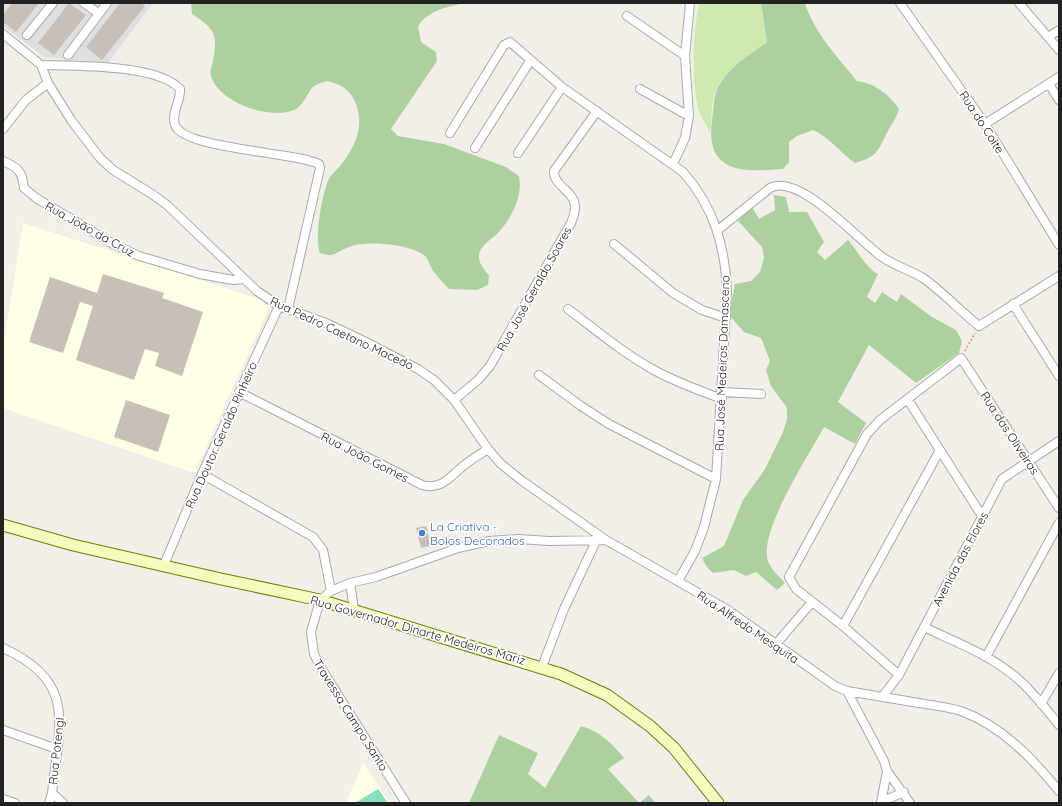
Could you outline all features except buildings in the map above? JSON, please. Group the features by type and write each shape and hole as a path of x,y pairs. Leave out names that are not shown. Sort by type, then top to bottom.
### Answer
{"main road":[{"name":"Rua Governador Dinarte Medeiros Mariz","path":"3,525 73,544 221,580 320,600 354,609 542,667 581,682 607,695 650,726 674,748 718,803"}],"street":[{"path":"27,35 53,3"},
{"path":"84,3 98,13"},
{"path":"68,55 98,13 107,3"},
{"path":"673,164 685,138 689,116 685,56 690,3"},
{"name":"Rua do Coite","path":"900,3 985,124 1059,245"},
{"path":"1020,3 1059,50"},
{"path":"627,16 685,56"},
{"path":"1048,37 1059,30"},
{"name":"Rua Pedro Caetano Macedo","path":"3,34 41,65 48,83 71,120 100,158 113,170 152,194 167,206 214,248 243,280 279,306 326,323 418,369 434,380 454,400 488,449 501,464 521,480 606,540"},
{"name":"Rua José Medeiros Damasceno","path":"450,133 504,45 510,42 530,61 562,87 673,164 696,186 710,210 718,230 726,266 726,318 716,479 704,527 695,551 678,581"},
{"path":"475,148 530,61"},
{"path":"41,65 123,70 148,73 164,78 176,84 180,89 175,120 176,126 181,133 207,142 319,164 320,168 288,309"},
{"path":"985,124 1059,78"},
{"path":"3,129 26,100 48,83"},
{"path":"1049,84 1059,100"},
{"path":"518,153 562,87"},
{"path":"640,89 689,116"},
{"name":"Rua José Geraldo Soares","path":"454,400 478,380 490,366 571,223 575,208 574,201 555,179 554,171 597,111"},
{"name":"Rua João da Cruz","path":"3,161 14,166 20,172 24,179 24,188 36,198 115,245 153,261 194,273 233,280 243,280"},
{"path":"718,230 770,188 778,185 788,186 816,200 841,220 858,238 883,258 923,278 979,326 1059,276"},
{"path":"614,244 673,293 702,310 726,318"},
{"path":"1013,304 1059,376"},
{"name":"Rua Doutor Geraldo Pinheiro","path":"164,565 202,474 279,306"},
{"path":"568,309 608,339 654,370 680,384 722,395 761,394"},
{"path":"899,675 791,583 789,574 867,434 880,420 961,358"},
{"name":"Rua das Oliveiras","path":"961,358 1059,508"},
{"path":"539,375 581,406 609,424 716,479"},
{"name":"Rua João Gomes","path":"239,392 422,485 436,486 445,483 462,467 488,449"},
{"path":"908,400 982,516"},
{"name":"Avenida das Flores","path":"882,697 899,675 1002,479 1059,441"},
{"path":"843,626 940,450"},
{"path":"202,474 316,540 323,550 331,591"},
{"path":"986,657 1059,523"},
{"path":"320,600 331,591 350,583 376,577 458,548 489,541 513,539 549,541 606,540"},
{"name":"Rua Alfredo Mesquita","path":"606,540 728,610 822,677 847,691"},
{"path":"542,667 564,608 596,541"},
{"path":"350,583 354,609"},
{"name":"Travessa Campo Santo","path":"320,600 311,632 314,654 321,668 406,803"},
{"path":"776,644 812,602"},
{"path":"924,627 986,657 1017,678 1059,724"},
{"name":"Rua Potengi","path":"3,648 18,654 45,675 58,700 60,713 52,793 63,803"},
{"path":"1041,704 1059,673"},
{"path":"847,691 941,706 960,711 976,718 996,730 1038,764 1059,792"},
{"path":"847,691 884,761 887,771 904,792 910,803"},
{"path":"3,730 56,749"},
{"path":"881,803 887,771"},
{"path":"881,803 904,792"},
{"path":"49,803 52,793"},
{"path":"3,799 15,803"}],"path":[{"path":"961,358 979,326"}],"shaded area":[{"path":"3,3 153,3 108,63 44,57 3,26"},
{"path":"23,223 253,297 262,301 267,306 266,314 194,473 3,408 3,347"},
{"path":"363,763 390,803 346,803"},
{"path":"649,795 655,803 639,803"}],"green space":[{"path":"191,3 465,3 439,10 427,16 418,26 421,42 436,52 437,61 391,129 398,136 444,144 506,167 519,176 520,184 518,199 512,213 498,233 483,246 480,252 479,259 489,276 488,285 477,290 449,289 433,271 424,255 417,251 398,246 387,244 365,244 349,247 332,255 320,253 318,246 318,228 321,206 328,181 350,152 359,129 358,113 354,99 345,89 337,84 327,81 313,87 300,106 294,110 284,113 259,111 234,101 216,86 210,74 215,38 210,28 192,14"},
{"path":"699,3 761,3 767,42 731,70 719,84 713,102 710,133 698,108 694,83 694,42"},
{"path":"761,3 805,3 820,35 857,81 869,84 881,90 899,109 880,147 869,158 855,163 825,137 813,130 797,136 789,142 789,162 783,169 741,169 730,166 721,160 714,151 711,138 712,120 715,95 718,86 731,70 742,60 767,42"},
{"path":"774,195 786,197 789,212 807,212 824,242 817,252 825,260 848,240 865,263 878,274 867,297 875,303 882,292 897,302 901,294 932,317 956,330 962,341 959,353 916,383 869,345 838,402 866,423 855,444 824,427 777,513 770,532 767,548 769,564 785,583 777,590 756,572 746,576 734,570 713,573 706,566 702,558 724,546 743,500 765,469 783,432 787,419 787,408 771,386 766,370 770,361 761,338 744,332 729,315 735,284 751,281 760,272 764,258 762,247 738,221 752,207 759,219 775,210"},
{"path":"581,726 594,731 605,738 624,758 608,769 639,803 469,803 499,735 538,753 528,774 545,788"},
{"path":"378,789 388,803 355,803"}],"place":[{"name":"La Criativa - Bolos Decorados","path":"422,533"}]}
